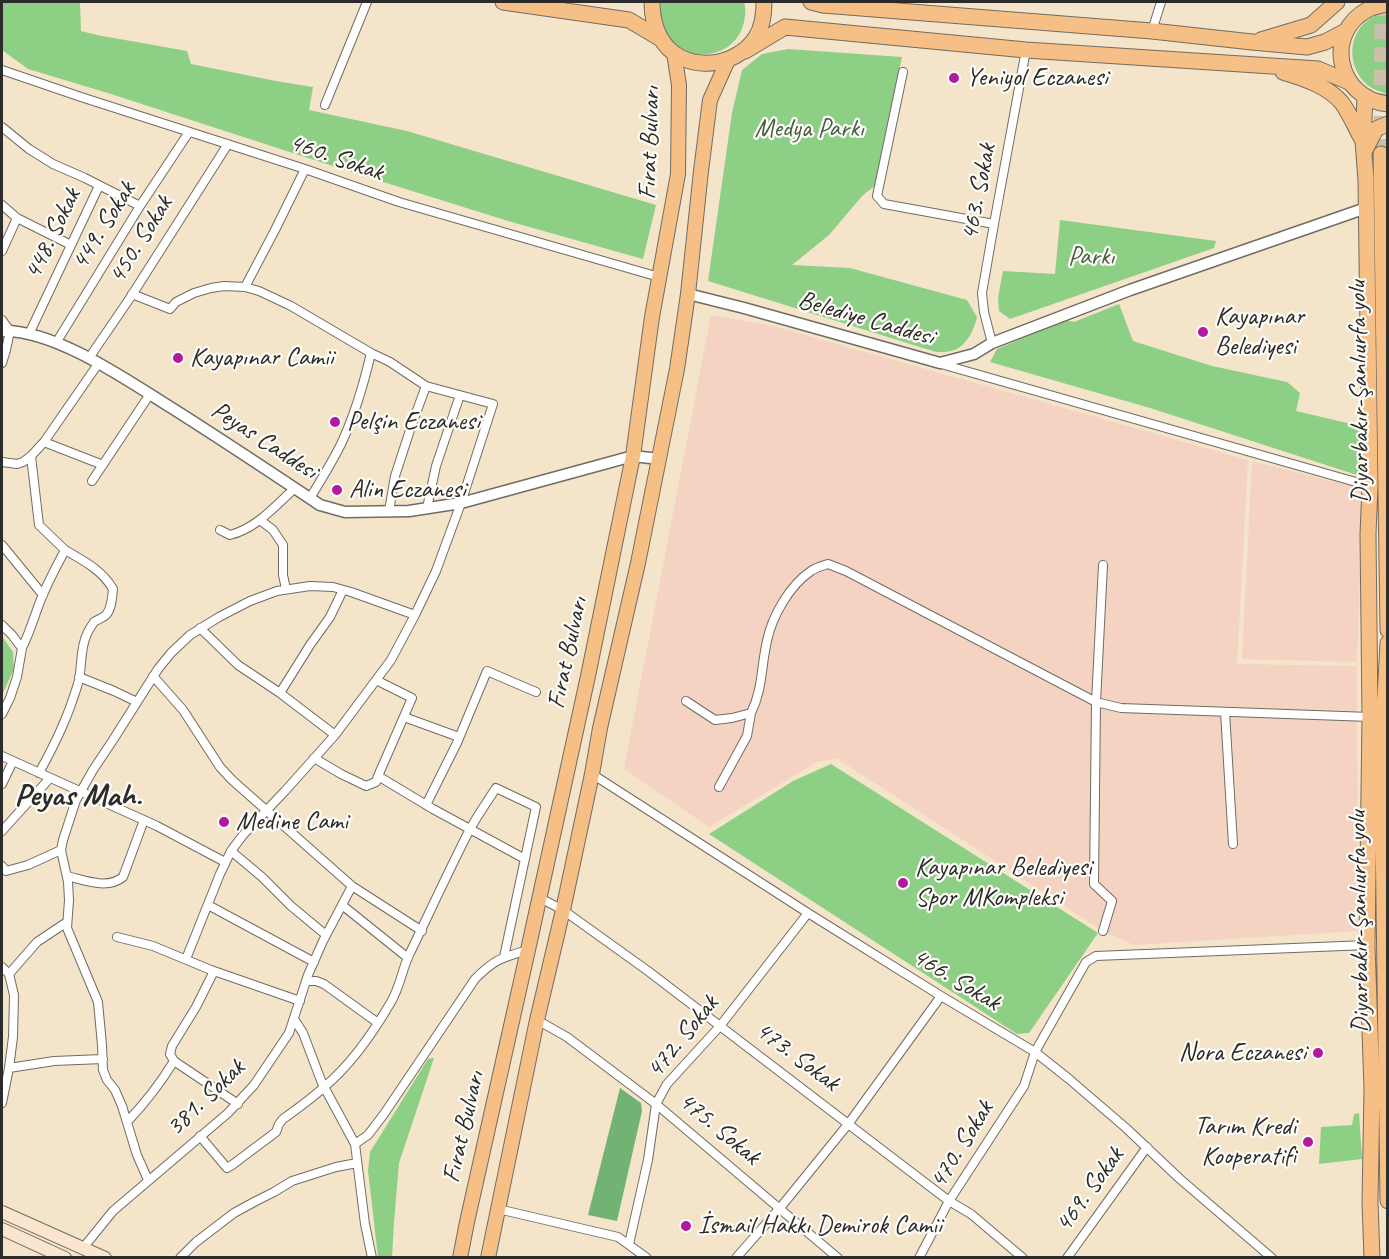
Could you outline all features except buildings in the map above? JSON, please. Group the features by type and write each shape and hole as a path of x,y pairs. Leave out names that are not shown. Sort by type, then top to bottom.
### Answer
{"highway":[{"path":"503,2 629,20 661,39 674,53 691,61 710,64 728,60 785,27 1026,50 1318,69 1349,82"},
{"path":"652,2 653,21 661,39"},
{"path":"744,51 757,36 764,18 764,2"},
{"path":"811,2 823,5 1152,31 1307,47 1325,42 1346,31"},
{"path":"1252,42 1311,25 1337,2"},
{"path":"1388,4 1364,7 1346,31 1340,57 1343,70 1358,93 1371,101 1388,104"},
{"path":"1257,65 1287,73 1318,85 1332,94 1342,103 1364,147"},
{"path":"1365,97 1370,486 1368,945 1372,1089 1370,1202 1372,1257"},
{"path":"1364,147 1376,129 1388,123"},
{"name":"Diyarbakır-Şanlıurfa yolu","path":"1381,154 1388,630"},
{"path":"1370,616 1388,641"},
{"name":"Diyarbakır-Şanlıurfa yolu","path":"1388,641 1382,754 1388,1201"},
{"path":"1372,1089 1385,994"}],"main road":[{"name":"Fırat Bulvarı","path":"460,1257 588,676 633,456 652,317 678,174 679,85 674,53"},
{"name":"Fırat Bulvarı","path":"488,1257 659,459 677,369 688,294 710,100 728,60"},
{"path":"2,1212 105,1257"},
{"path":"2,1229 65,1257"}],"street":[{"path":"325,105 367,2"},
{"path":"1152,31 1161,2"},
{"name":"463. Sokak","path":"992,343 982,293 1026,50"},
{"name":"460. Sokak","path":"2,70 399,202 659,277"},
{"path":"903,72 877,196 884,204 994,224"},
{"path":"2,127 53,164 140,206"},
{"name":"449. Sokak","path":"56,343 140,206 189,132"},
{"name":"450. Sokak","path":"31,456 44,442 132,294 228,144"},
{"path":"245,287 305,169"},
{"name":"448. Sokak","path":"29,334 99,186"},
{"path":"2,205 17,218 34,228 71,245"},
{"name":"Belediye Caddesi","path":"688,294 940,363 974,354 992,343 1130,290 1366,208"},
{"path":"2,251 17,218"},
{"path":"132,294 170,309 176,302 211,288 245,287 259,291 291,306 370,353 390,362 426,386 493,404 436,571 415,615 390,660 335,735 231,851 186,959"},
{"path":"2,320 6,331 6,350 2,363"},
{"name":"Peyas Caddesi","path":"6,331 29,334 56,343 94,361 224,441 320,505 345,512 409,511 461,503 633,456 659,459"},
{"path":"310,498 330,466 349,425 366,375 370,353"},
{"path":"940,363 1370,486"},
{"path":"388,511 395,477 411,424 426,386"},
{"path":"92,481 150,394"},
{"path":"427,508 436,466 460,395"},
{"path":"44,442 103,465"},
{"path":"2,462 17,464 31,456"},
{"path":"31,456 39,525 65,550 94,567 107,579 113,589 110,609 105,617 95,622 86,634 82,663 71,707 62,730 39,773"},
{"path":"220,530 230,535 239,532 260,520 295,488"},
{"path":"260,520 273,530 283,545 283,575 286,589"},
{"path":"2,545 43,595"},
{"path":"2,714 17,677 22,648 53,572 65,550"},
{"path":"719,788 747,736 751,712 758,698 767,640 774,620 795,585 812,570 828,564 846,571 1096,702 1121,708 1370,717"},
{"path":"1103,565 1096,702 1094,884 1112,901 1103,931"},
{"path":"148,1180 137,1155 122,1106 103,1070 98,1002 67,928 69,900 67,876 61,850 76,800 153,676 171,653 190,635 219,617 250,601 277,591 310,586 333,587 415,615"},
{"path":"280,693 330,617 343,590"},
{"path":"2,625 22,648"},
{"path":"200,628 238,664 335,735"},
{"path":"426,805 459,737 487,671 536,692"},
{"path":"153,676 183,711 220,767 232,780 352,886 422,931"},
{"path":"79,677 114,690 137,702"},
{"path":"314,758 366,786 376,782 412,698 376,680"},
{"path":"686,701 715,720 751,712"},
{"path":"1225,712 1233,844"},
{"path":"404,717 459,737"},
{"path":"2,756 144,820 225,862"},
{"path":"2,784 13,761"},
{"name":"466. Sokak","path":"592,774 808,913 1035,1052 1070,1079 1180,1179 1272,1257"},
{"path":"378,776 525,859"},
{"path":"2,831 50,778"},
{"path":"200,1136 227,1168 232,1166 276,1132 283,1119 325,1087 346,1065 392,1001 408,958 470,830 496,788 536,807 504,957"},
{"path":"67,876 98,883 117,882 123,877 144,820"},
{"path":"2,866 6,871 28,865 61,850"},
{"path":"231,851 326,935"},
{"name":"381. Sokak","path":"83,1248 113,1211 228,1113 254,1085 289,1033 314,962 352,886"},
{"name":"473. Sokak","path":"540,898 563,909 849,1123 949,1201 971,1214 1023,1257"},
{"path":"208,905 314,962"},
{"path":"342,905 408,958"},
{"name":"472. Sokak","path":"629,1244 648,1160 657,1104 667,1084 720,1026 808,913"},
{"path":"9,974 37,942 67,922"},
{"path":"117,937 153,946 300,1001"},
{"name":"470. Sokak","path":"919,1257 949,1201 1024,1086 1035,1052 1086,962 1096,956 1368,945"},
{"path":"355,1144 368,1135 384,1114 475,979 491,963 528,950"},
{"path":"2,967 9,974 14,995 13,1036 2,1103"},
{"path":"214,970 196,1007 172,1046 170,1054 174,1061 238,1104"},
{"path":"306,981 324,984 378,1023"},
{"path":"736,1257 780,1208 849,1123 941,996"},
{"path":"294,1019 303,1033 325,1087 355,1144 365,1224 372,1257"},
{"name":"475. Sokak","path":"537,1020 567,1037 657,1104 838,1257"},
{"path":"9,1068 54,1061 103,1059"},
{"path":"127,1122 149,1099 174,1061"},
{"name":"469. Sokak","path":"1066,1257 1147,1147"},
{"path":"180,1257 234,1213 292,1181 357,1163"},
{"path":"498,1209 618,1237 642,1256"}],"shaded area":[{"path":"711,315 777,327 1248,460 1237,664 1357,666 1358,931 1134,945 1103,931 836,758 817,762 709,827 624,769"},
{"path":"1252,461 1363,489 1357,662 1242,659"}],"green space":[{"path":"2,2 80,2 81,31 187,51 191,64 313,87 309,110 407,131 656,205 643,259 508,221 28,69 2,50"},
{"path":"661,2 744,2 745,16 739,34 728,47 713,53 697,54 681,49 669,39 661,23"},
{"path":"1387,12 1387,93 1376,90 1361,77 1356,68 1352,48 1360,28 1370,18"},
{"name":"Medya Parkı","path":"788,49 902,57 876,185 863,195 829,235 792,265 850,268 967,300 977,317 969,338 956,349 936,352 708,281 732,113 742,70 762,54"},
{"name":"Parkı","path":"1060,220 1216,241 1214,248 1010,319 999,311 998,298 1003,271 1055,274"},
{"path":"1119,304 1133,341 1212,366 1287,382 1300,393 1296,411 1360,426 1360,476 1150,408 990,362 997,349 1066,320 1074,322"},
{"path":"2,636 13,652 14,669 2,695"},
{"name":"Kayapınar Belediyesi Spor MKompleksi","path":"831,764 1098,933 1029,1033 1017,1034 709,834 793,781"},
{"path":"434,1058 399,1163 392,1257 378,1257 368,1171 370,1152 428,1059"},
{"path":"620,1088 641,1103 642,1111 617,1221 588,1215"},
{"path":"1359,1113 1362,1159 1319,1164 1321,1127 1352,1125 1354,1114"}],"tunnel":[{"path":"1381,154 1382,2"}],"place":[{"name":"Yeniyol Eczanesi","path":"954,78"},
{"name":"Kayapınar Belediyesi","path":"1203,332"},
{"name":"Kayapınar Camii","path":"178,358"},
{"name":"Pelşin Eczanesi","path":"335,422"},
{"name":"Alin Eczanesi","path":"337,490"},
{"name":"Medine Cami","path":"224,822"},
{"name":"Kayapınar Belediyesi Spor MKompleksi","path":"903,883"},
{"name":"Nora Eczanesi","path":"1318,1053"},
{"name":"Tarım Kredi Kooperatifi","path":"1308,1142"},
{"name":"İsmail Hakkı Demirok Camii","path":"686,1226"}],"district":[{"name":"Peyas Mah.","path":"78,797"}]}
